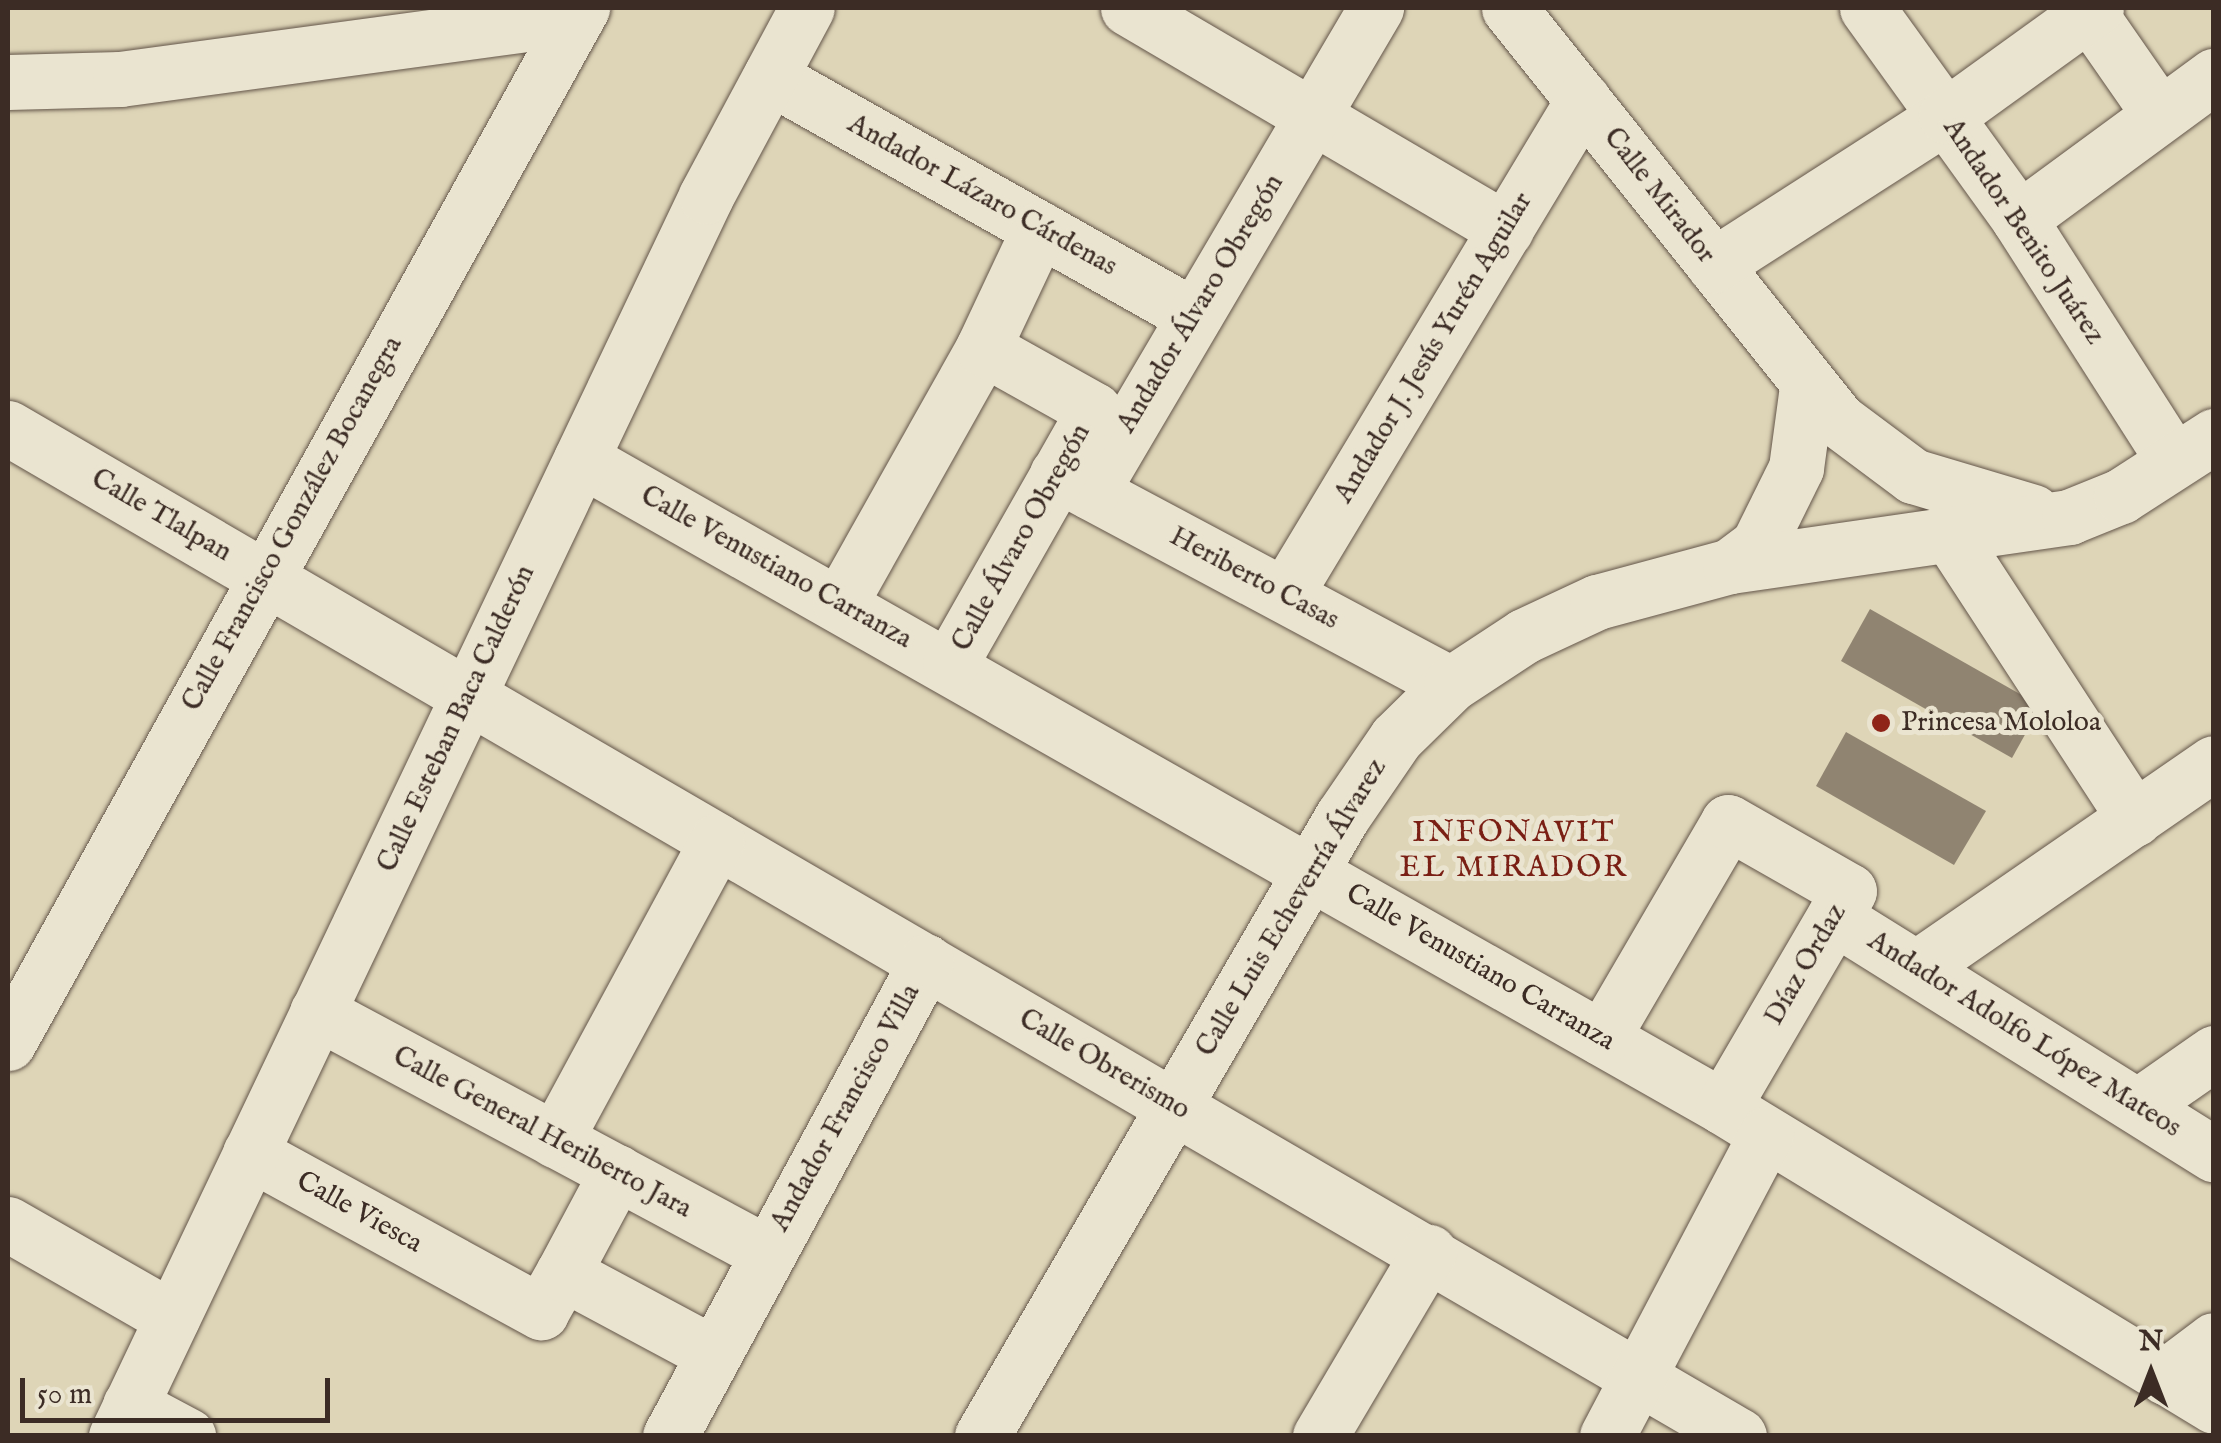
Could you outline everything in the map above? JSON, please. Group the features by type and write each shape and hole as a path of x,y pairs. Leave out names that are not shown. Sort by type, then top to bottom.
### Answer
{"street":[{"name":"Calle Esteban Baca Calderón","path":"123,1420 580,459 807,8"},
{"path":"1128,8 1506,230"},
{"name":"Andador Álvaro Obregón","path":"1074,483 1194,316 1376,8"},
{"name":"Calle Mirador","path":"1509,8 1807,386 1876,452 1913,476 2005,509 2069,517"},
{"name":"Andador Benito Juárez","path":"1867,8 2019,218 2194,448"},
{"path":"1714,265 1946,116 2093,10 2160,115"},
{"path":"8,82 120,79 579,12"},
{"name":"Calle Francisco González Bocanegra","path":"8,1043 264,574 579,12"},
{"path":"2019,218 2214,76"},
{"name":"Andador Lázaro Cárdenas","path":"770,77 1194,316"},
{"name":"Andador J. Jesús Yurén Aguilar","path":"1285,595 1583,100"},
{"path":"840,602 984,348 1039,229"},
{"name":"Calle Álvaro Obregón","path":"950,664 1074,483 1094,410 984,348"},
{"path":"1730,566 1758,545 1796,468 1807,386"},
{"name":"Calle Tlalpan","path":"8,428 468,695"},
{"name":"Calle Luis Echeverría Álvarez","path":"982,1436 1310,870 1396,738 1451,684 1524,636 1597,602 1730,566 2069,517 2121,496 2194,448"},
{"name":"Calle Venustiano Carranza","path":"580,459 950,664 1602,1038 2214,1406"},
{"name":"Heriberto Casas","path":"1074,483 1451,684"},
{"path":"1949,534 2135,818"},
{"name":"Calle Obrerismo","path":"468,695 1739,1436"},
{"path":"1918,967 2214,763"},
{"name":"Díaz Ordaz","path":"1602,1038 1728,822 1849,891 1745,1121 1637,1378 1607,1436"},
{"path":"555,1140 717,841"},
{"name":"Andador Adolfo López Mateos","path":"1834,917 2214,1154"},
{"name":"Andador Francisco Villa","path":"712,1354 926,962"},
{"name":"Calle General Heriberto Jara","path":"318,1012 766,1253"},
{"path":"2138,1106 2214,1052"},
{"name":"Calle Viesca","path":"250,1153 541,1312 562,1272"},
{"path":"617,1172 562,1272 712,1354 670,1436"},
{"path":"8,1224 172,1318"},
{"path":"1320,1436 1429,1252"},
{"path":"2165,1378 2214,1340"},
{"path":"123,1420 188,1436"}],"building":[{"path":"1870,609 2041,706 2012,758 1841,661"},
{"path":"1846,732 1986,811 1954,865 1816,786"}],"place":[{"name":"Princesa Mololoa","path":"1881,723"}],"district":[{"name":"INFONAVIT EL MIRADOR","path":"1514,850"}]}
